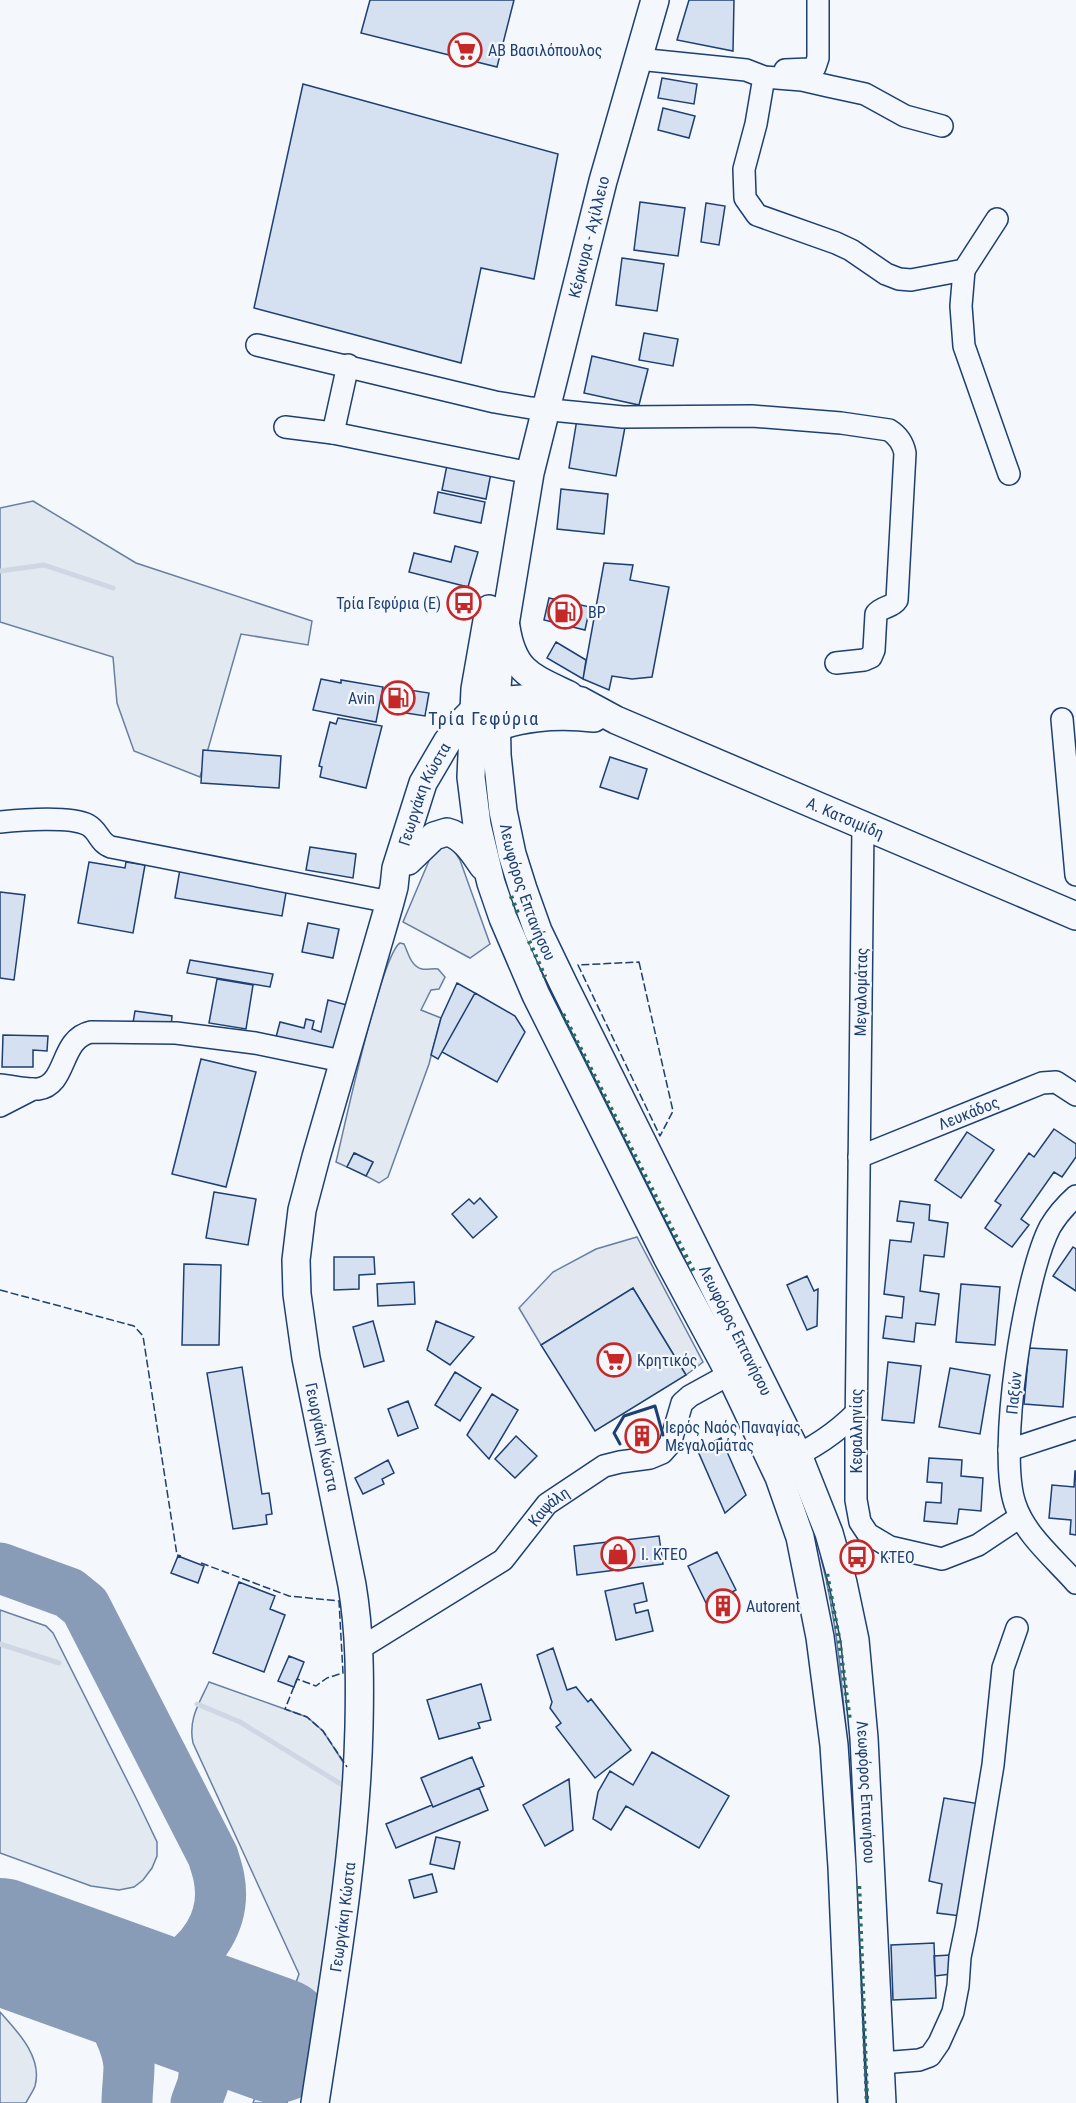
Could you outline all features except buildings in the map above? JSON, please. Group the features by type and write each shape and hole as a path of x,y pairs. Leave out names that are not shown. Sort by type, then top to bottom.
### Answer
{"main road":[{"name":"Κέρκυρα - Αχίλλειο","path":"496,715 505,620 530,475 603,181 655,0"},
{"name":"Κέρκυρα - Αχίλλειο","path":"496,715 485,628 508,530 530,475"},
{"path":"505,620 509,647 527,673 581,701"},
{"name":"Α. Κατσιμίδη","path":"496,715 559,696 581,701 616,720 1076,916"},
{"path":"472,741 496,715"},
{"name":"Α. Κατσιμίδη","path":"496,715 559,715 616,720"},
{"name":"Λεωφόρος Επτανήσου","path":"496,715 497,754 503,811 512,854 538,931 798,1455 836,1555 855,1640 864,1738 882,2103"},
{"name":"Γεωργάκη Κώστα","path":"315,2103 352,1848 358,1771 359,1649 352,1585 306,1358 297,1294 296,1260 302,1210 342,1061 392,894 396,868 423,783 447,742 496,715"},
{"name":"Λεωφόρος Επτανήσου","path":"472,741 471,777 474,806 491,884 507,928 536,995 672,1266 730,1374 773,1466 800,1537 820,1637 829,1699 842,1867 852,2103"},
{"name":"Γεωργάκη Κώστα","path":"392,894 445,776 472,741"},
{"path":"408,861 434,836 447,832 474,852 491,884"},
{"name":"Γεωργάκη Κώστα","path":"297,2103 331,1997"}],"street":[{"path":"755,74 815,67 818,58 818,0"},
{"path":"638,59 802,80 865,94 905,116 942,126"},
{"path":"755,74 756,124 744,170 745,198 757,215 836,243 851,250 886,274 899,279 911,280 964,270"},
{"path":"997,219 964,270 961,315 964,346 1009,474"},
{"path":"257,345 495,402 546,410 623,417 723,416 806,420 877,427 895,434 905,453 897,600 895,604 882,608 876,614 874,650 871,657 836,663"},
{"path":"333,433 348,365"},
{"path":"285,427 333,433 530,475"},
{"path":"1062,719 1076,875"},
{"path":"0,822 41,819 81,823 92,828 100,842 111,848 392,894"},
{"name":"Μεγαλομάτας","path":"859,1157 863,827"},
{"path":"0,1085 33,1089 45,1087 58,1074 74,1041 84,1033 91,1032 176,1033 255,1042 342,1061"},
{"name":"Λευκάδος","path":"859,1157 1042,1083 1056,1082 1076,1095"},
{"path":"0,1106 33,1089"},
{"name":"Κεφαλληνίας","path":"859,1157 856,1500 860,1522 868,1534 890,1547 942,1559 955,1556 978,1545 1020,1517"},
{"name":"Παξών","path":"1076,1196 1061,1210 1050,1227 1033,1277 1014,1381 1009,1450 1011,1491 1020,1517 1076,1583"},
{"name":"Καψάλη","path":"359,1649 503,1560 548,1504 604,1466 662,1453 669,1444 682,1403 690,1396 730,1374"},
{"path":"773,1466 798,1455 838,1431 856,1413"},
{"path":"1009,1450 1076,1428"},
{"path":"881,2063 919,2060 930,2056 939,2043 953,2012 957,1995 960,1957 993,1765 1003,1668 1017,1628"}],"shaded area":[{"path":"33,501 136,563 312,621 308,645 241,634 200,777 134,751 117,703 113,657 0,622 0,508"},
{"path":"446,846 455,852 460,860 490,944 470,958 403,922 431,856 435,850"},
{"path":"400,943 404,944 410,959 418,968 438,969 445,977 439,989 431,990 421,1010 441,1018 429,1064 388,1177 379,1183 366,1176 373,1162 355,1153 347,1167 336,1162 383,978 392,955"},
{"path":"637,1237 703,1362 686,1375 633,1288 541,1345 519,1308 553,1272 596,1249"},
{"path":"824,1556 838,1617 849,1684 872,2103 863,2103 851,1804 839,1659 832,1608 821,1558"},
{"path":"0,1610 46,1626 53,1633 137,1800 157,1842 157,1856 152,1868 134,1887 119,1890 91,1886 0,1853"},
{"path":"209,1682 307,1717 323,1731 347,1768 324,1971 287,2103 253,2103 299,1974 193,1743 193,1719"},
{"path":"0,2012 27,2045 35,2065 35,2086 26,2103 0,2103"}],"waterway":[{"path":"0,571 44,565 113,588"},
{"path":"0,1644 59,1663"},
{"path":"197,1704 240,1722 344,1786"}],"taxiway":[{"path":"0,1568 69,1593 85,1606 213,1856 219,1875 219,1908 215,1922 209,1935 191,1957 166,1972 135,1981 115,1979 84,1971"},
{"path":"38,1955 77,1977 106,2007 120,2034 128,2057 127,2103"},
{"path":"196,2103 204,2075"}],"runway":[{"path":"0,1941 275,2040"}],"hedge":[{"path":"511,896 519,916"},
{"path":"529,941 545,977"},
{"path":"563,1014 695,1274"},
{"path":"827,1574 839,1639 850,1722"},
{"path":"859,1886 867,2103"}],"fence":[{"path":"639,962 673,1111 660,1136 578,965 639,962"},
{"path":"0,1290 134,1326 143,1336 177,1555 181,1556"},
{"path":"201,1563 289,1596 339,1601 343,1673 327,1678 316,1686 297,1679 285,1709 307,1717 323,1731 347,1767"}],"wall":[{"path":"620,1444 614,1433 624,1416 655,1406 663,1435"}],"place":[{"name":"ΑΒ Βασιλόπουλος","path":"465,50"},
{"name":"Τρία Γεφύρια (E)","path":"464,603"},
{"name":"BP","path":"565,612"},
{"name":"Avin","path":"398,698"},
{"name":"Κρητικός","path":"614,1360"},
{"name":"Ιερός Ναός Παναγίας Μεγαλομάτας","path":"642,1436"},
{"name":"Ι. ΚΤΕΟ","path":"618,1554"},
{"name":"ΚΤΕΟ","path":"857,1557"},
{"name":"Autorent","path":"723,1606"}],"district":[{"name":"Τρία Γεφύρια","path":"484,718"}]}
